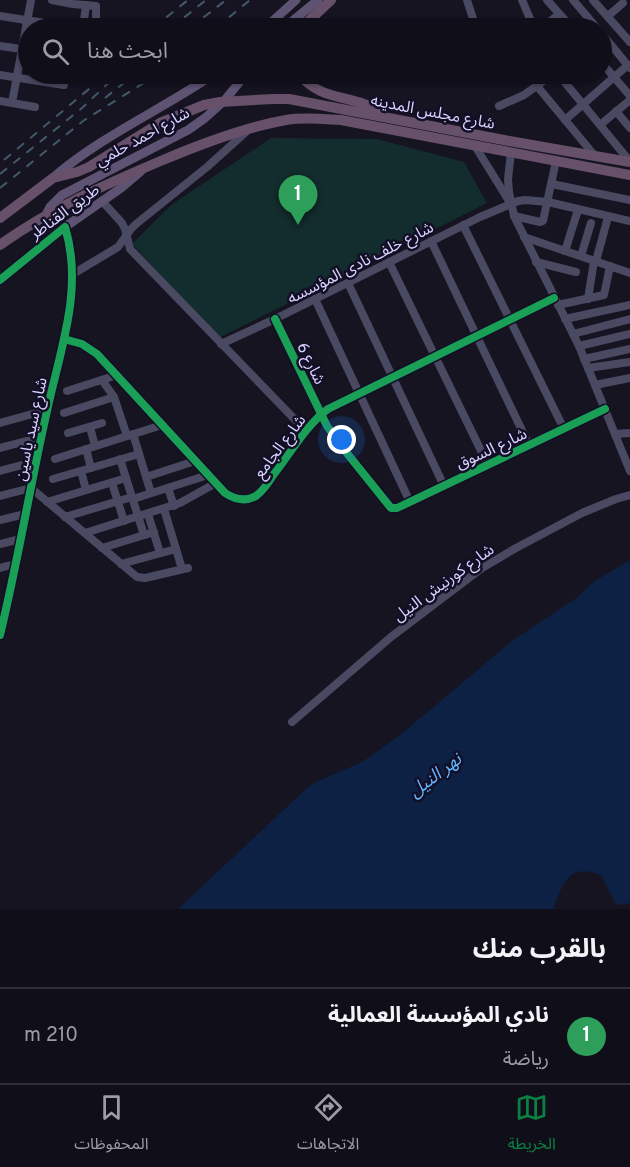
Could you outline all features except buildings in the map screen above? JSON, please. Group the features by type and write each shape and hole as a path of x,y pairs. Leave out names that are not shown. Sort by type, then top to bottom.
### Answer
{"highway":[{"path":"312,18 331,0"},
{"path":"309,84 323,93 368,105 387,118"},
{"name":"شارع مجلس المدينه","path":"53,178 89,167 160,123 196,108 212,103 273,99 289,99 509,141 595,156 628,159"},
{"name":"شارع مجلس المدينه","path":"0,245 89,192 145,167 218,139 286,120 322,118 341,120 630,175"},
{"path":"0,218 53,178"}],"main road":[{"path":"276,18 296,0"},
{"path":"296,18 318,0"},
{"name":"شارع احمد حلمي","path":"53,178 80,156 199,84"},
{"name":"شارع احمد حلمي","path":"46,216 63,195 188,130 224,101 238,84"},
{"name":"طريق القناطر","path":"65,227 121,188 145,167"}],"street":[{"path":"28,18 31,0"},
{"path":"52,0 96,6 96,18"},
{"path":"467,0 473,18"},
{"path":"522,0 529,18"},
{"path":"547,0 563,18"},
{"path":"573,0 588,18"},
{"path":"593,0 608,16 622,1 630,11"},
{"path":"85,18 87,5"},
{"path":"554,18 559,14"},
{"path":"0,16 18,19"},
{"path":"612,21 630,42"},
{"path":"0,46 18,49"},
{"path":"612,46 629,67 614,77"},
{"path":"12,103 18,74"},
{"path":"0,75 17,77"},
{"path":"600,125 630,98 612,75"},
{"path":"54,84 64,86"},
{"path":"499,106 524,95 540,84"},
{"path":"565,84 628,159"},
{"path":"565,120 606,84"},
{"path":"537,86 595,156"},
{"path":"0,101 34,107"},
{"path":"616,111 630,128"},
{"path":"73,274 118,247 136,224 207,167 247,130"},
{"path":"475,146 511,205"},
{"path":"511,152 508,179 514,216 585,358 628,461 630,471"},
{"path":"514,216 543,221 556,161"},
{"path":"552,184 630,200"},
{"path":"102,201 122,223 130,249 306,431"},
{"name":"شارع خلف نادى المؤسسه","path":"221,344 494,210 518,201 548,202 630,221"},
{"path":"565,251 578,210"},
{"path":"608,217 595,261 588,299 604,295 610,266"},
{"path":"581,256 591,223"},
{"path":"463,225 564,429"},
{"name":"شارع سيد ياسين","path":"0,635 72,296 73,274 70,245 65,227"},
{"name":"طريق القناطر","path":"0,280 65,227"},
{"path":"524,237 610,266 629,269"},
{"path":"431,241 530,445"},
{"path":"389,262 488,465"},
{"path":"536,262 576,272"},
{"path":"348,283 444,486"},
{"path":"315,299 410,502"},
{"name":"شارع الجامع","path":"64,339 90,348 225,493 237,499 243,499 261,491 321,414 510,320 556,302 588,299"},
{"path":"565,319 630,305"},
{"name":"شارع 6","path":"275,319 334,436 388,506"},
{"path":"573,334 630,319"},
{"path":"579,346 630,334"},
{"path":"585,358 630,349"},
{"path":"588,368 630,362"},
{"path":"67,391 117,375"},
{"path":"595,385 630,378"},
{"path":"102,380 114,397 139,454 151,493"},
{"path":"64,413 114,397"},
{"name":"شارع السوق","path":"388,506 394,509 410,502 605,409"},
{"path":"0,423 47,411"},
{"path":"68,434 102,423"},
{"path":"55,459 162,425"},
{"path":"90,427 95,446"},
{"path":"615,434 630,433"},
{"path":"0,448 42,436"},
{"path":"86,449 91,468"},
{"path":"53,479 139,454"},
{"path":"120,459 144,535"},
{"path":"0,471 37,461"},
{"path":"146,477 195,461"},
{"path":"81,471 86,490"},
{"path":"65,517 208,475"},
{"path":"47,502 126,478"},
{"path":"112,483 124,521"},
{"path":"85,533 174,506 216,483"},
{"path":"0,496 31,488 121,564 141,578 185,568 176,549 164,509"},
{"path":"168,488 174,506"},
{"name":"شارع كورنيش النيل","path":"292,722 392,637 482,568 582,513 630,495"},
{"path":"0,520 25,514"},
{"path":"148,514 160,553"},
{"path":"102,548 154,532"},
{"path":"0,544 20,539"},
{"path":"121,564 176,549"},
{"path":"0,568 15,564"},
{"path":"0,595 9,593"}],"green space":[{"path":"271,138 377,139 464,162 487,203 219,338 132,244 171,205"}],"water":[{"name":"نهر النيل","path":"630,560 630,903 616,904 601,875 581,871 568,878 553,909 178,909 307,788 362,762 399,736 512,641 575,599 595,581"}],"railway":[{"path":"166,18 188,0"},
{"path":"184,18 206,0"},
{"path":"203,18 226,0"},
{"path":"228,18 250,0"},
{"path":"4,160 95,84"},
{"path":"0,174 82,108 107,84"},
{"path":"105,98 122,84"},
{"path":"0,188 83,121 142,84"}],"cycle path":[{"path":"0,280 65,227 72,273 68,319 0,635"},
{"path":"64,339 82,344 97,354 225,493 244,499 252,498 261,492 306,431 328,409 554,298"},
{"path":"275,319 327,426 391,508 397,508 605,409"}],"place":[{"name":"نادي المؤسسة العمالية","path":"298,225"}]}
